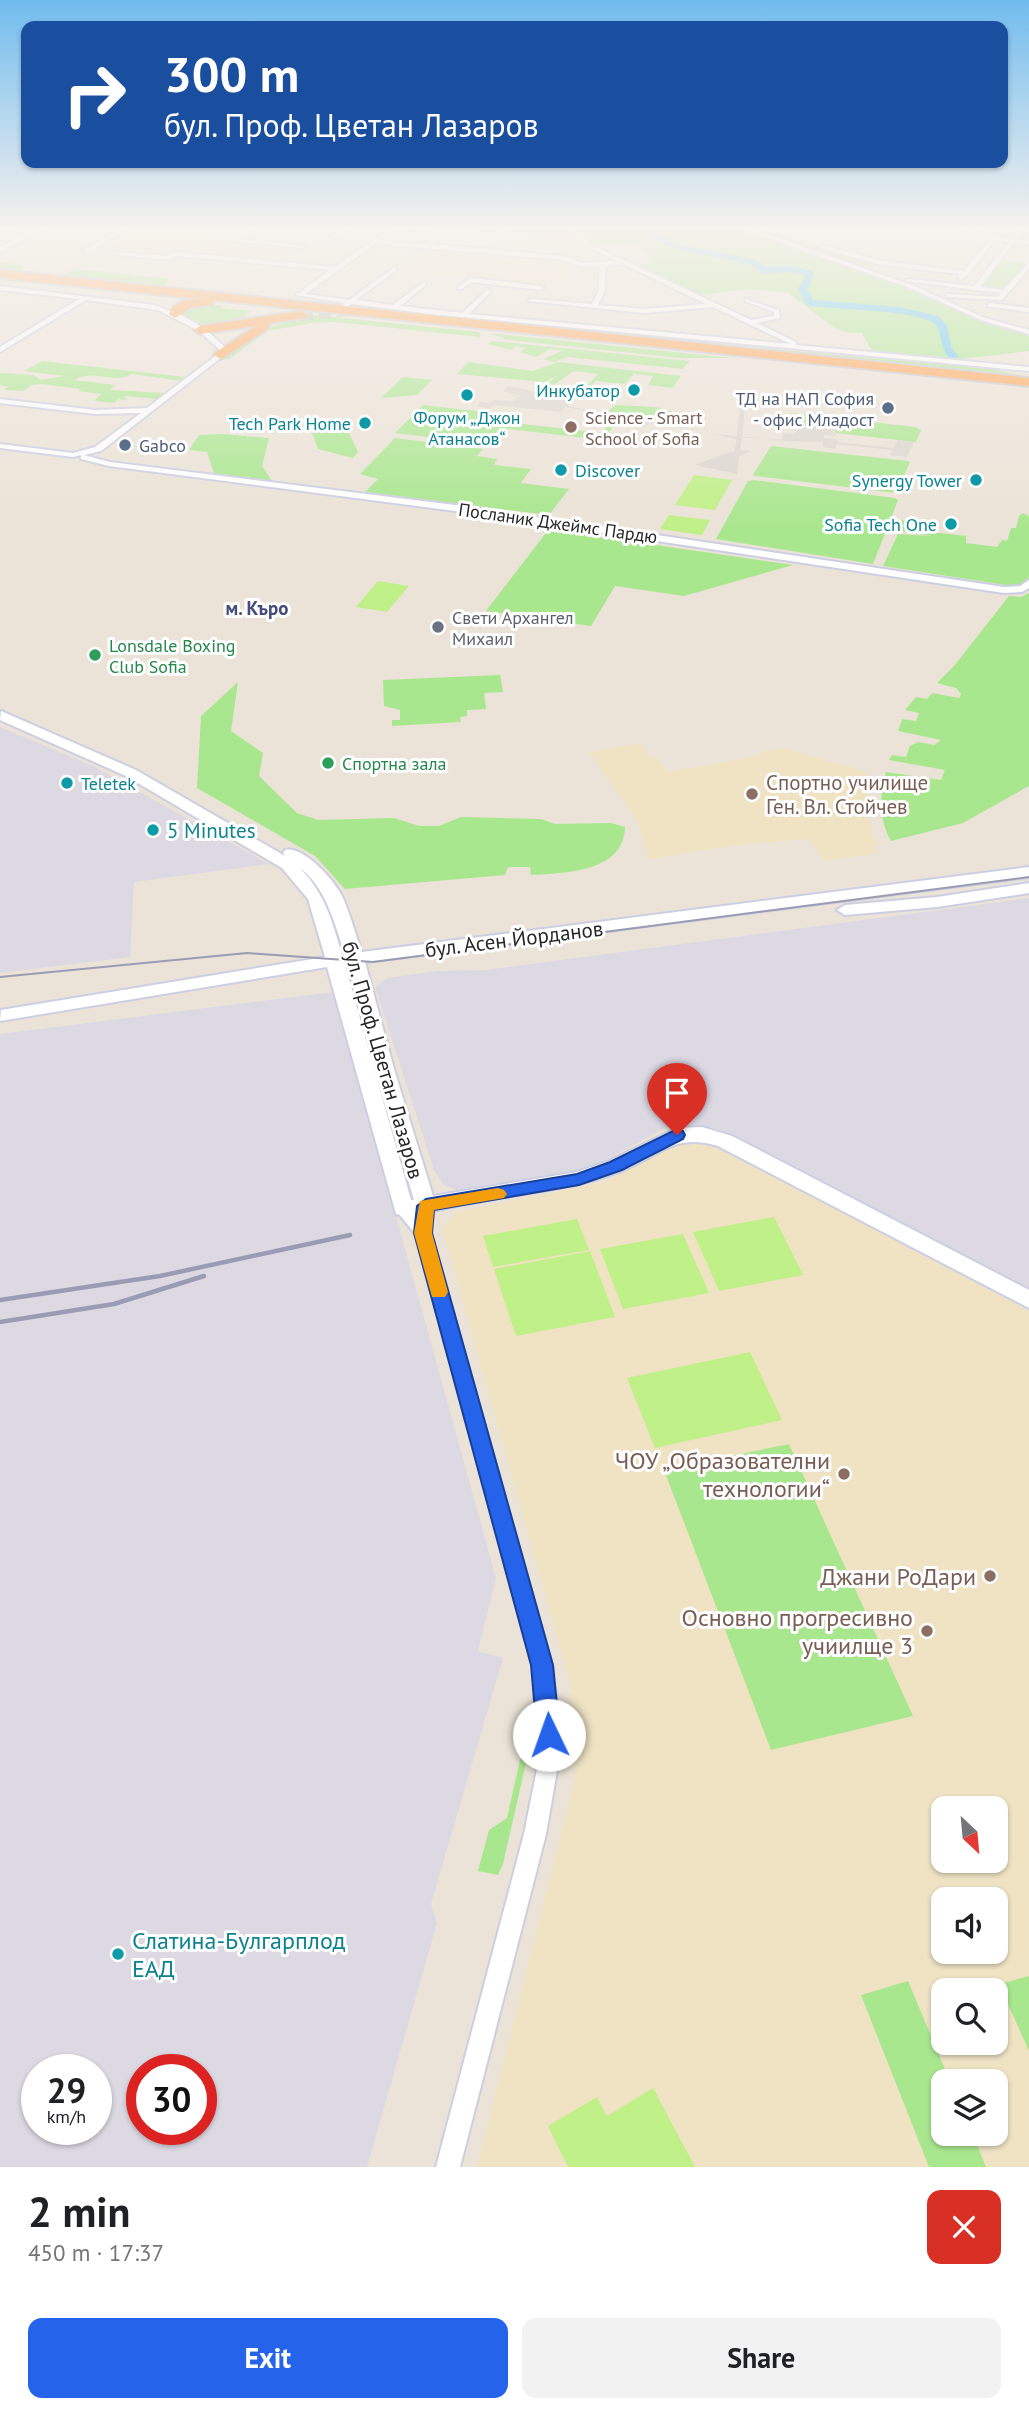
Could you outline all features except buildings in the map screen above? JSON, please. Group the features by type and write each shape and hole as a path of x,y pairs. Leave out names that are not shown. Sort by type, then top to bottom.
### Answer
{"highway":[{"path":"200,330 230,326"},
{"path":"221,355 263,326"},
{"path":"465,326 904,371 1027,377"},
{"path":"500,326 642,341"},
{"path":"539,326 997,388 1029,396"},
{"path":"699,349 1027,377"}],"main road":[{"name":"бул. Проф. Цветан Лазаров","path":"0,715 62,732 144,766 289,852 313,870 333,895 403,1209"},
{"name":"бул. Асен Йорданов","path":"0,1016 1029,872"},
{"name":"бул. Асен Йорданов","path":"347,966 1029,888"},
{"name":"бул. Проф. Цветан Лазаров","path":"347,966 384,1069 426,1206 579,1180 616,1166 677,1135 702,1134 725,1141 1029,1300"},
{"path":"403,1209 426,1206"}],"street":[{"path":"0,350 40,326"},
{"path":"87,454 99,449 221,355 220,344 194,326"},
{"path":"576,326 972,364 1027,377"},
{"path":"761,326 806,348"},
{"path":"1006,326 1029,332"},
{"path":"0,344 9,345"},
{"path":"0,401 95,412 149,410"},
{"name":"Посланик Джеймс Пардю","path":"0,446 73,455 87,454 109,464 463,509 1004,590 1022,589 1029,583"},
{"path":"426,1206 423,1233 542,1665 548,1712 549,1759 535,1834 448,2167"},
{"path":"403,1209 423,1233"}],"shaded area":[{"path":"508,386 542,393 551,387 577,390 567,406 709,432 649,423 645,427 595,421 603,414 565,407 561,412 494,405 489,409 477,406 480,402 513,401 521,396 503,391"},
{"path":"740,408 745,408 742,437 764,438 742,438 740,450 751,451 739,456 737,474 695,465 735,450 736,439 713,434 737,436"},
{"path":"802,425 836,429 836,436 824,435 824,438 836,439 837,442 893,448 898,440 914,442 907,457 890,455 892,450 836,444 836,449 823,447 823,442 769,440 782,439 782,433 794,434"},
{"path":"0,727 93,766 269,864 134,882 130,957 0,973"},
{"path":"640,743 651,758 656,757 668,772 752,757 761,752 783,748 868,772 865,791 872,834 879,845 873,846 878,853 824,861 808,839 728,846 648,860 639,824 589,752"},
{"path":"1029,898 1029,1289 722,1130 698,1125 663,1129 599,1164 573,1173 461,1192 444,1185 434,1170 375,987 387,978 438,971 486,970"},
{"path":"334,992 496,1578 478,1651 503,1658 431,1904 437,1923 367,2167 0,2167 0,1034"},
{"path":"686,1141 708,1143 1029,1310 1029,2167 477,2167 576,1774 570,1685 442,1228 456,1212 604,1182"}],"green space":[{"path":"274,326 294,326 268,331 229,359 221,358 244,342"},
{"path":"375,326 421,326 478,332 480,337"},
{"path":"536,326 566,326 666,336 706,343 993,369 1013,374"},
{"path":"832,326 1011,326 1029,332 1029,351 961,359 872,351 862,333 845,332"},
{"path":"489,333 733,358 680,358 508,340"},
{"path":"492,341 690,361 683,369 567,357 554,362 543,359 562,351 550,349 537,357 520,352 526,348 516,346 511,350 488,344"},
{"path":"42,361 185,377 181,381 132,374 118,378 89,376 75,380 115,385 110,390 164,393 156,399 126,396 124,398 128,398 125,400 118,399 114,403 94,401 101,394 78,391 80,389 41,384 32,385 22,391 4,390 8,387 0,385 0,373 33,375 41,380 64,376 24,371"},
{"path":"468,362 533,371 558,362 681,376 672,388 648,385 653,376 634,374 624,384 596,381 586,387 598,374 574,371 554,385 547,384 558,375 545,382 457,374"},
{"path":"403,377 432,380 417,395 381,398"},
{"path":"423,405 519,416 514,423 602,433 607,426 613,427 603,440 500,428 486,444 395,433"},
{"path":"616,405 655,407 671,411 669,425 605,413"},
{"path":"790,413 915,427 921,430 916,442 836,433 835,429 781,427"},
{"path":"311,430 348,431 358,452 353,458 318,449"},
{"path":"199,435 269,438 262,466 272,481 214,473 207,452 189,450"},
{"path":"395,438 483,449 477,456 497,459 494,465 531,469 521,483 569,489 549,515 365,492 378,479 360,474"},
{"path":"771,446 910,462 896,493 753,475"},
{"path":"694,475 732,480 715,510 675,505"},
{"path":"748,481 898,500 873,564 716,539"},
{"path":"1023,513 1029,516 1029,577 1022,585 1012,586 883,566 898,534 931,536 897,530 900,520 907,521 905,529 966,536 966,543 997,547 1002,540 1007,541 1011,528 1016,528 1019,516"},
{"path":"669,515 710,520 702,535 660,529"},
{"path":"549,529 793,565 684,596 615,586 591,626 486,611"},
{"path":"378,581 409,586 387,612 356,607"},
{"path":"1029,593 1029,786 963,823 891,841 881,808 886,772 941,780 945,770 889,760 892,755 906,757 910,746 918,742 934,745 941,740 898,731 902,719 916,721 919,713 905,710 916,697 927,699 932,693 959,698 961,694 956,688 937,683 954,666 1009,596 1021,597"},
{"path":"500,675 503,692 484,693 486,709 467,710 467,716 460,717 461,722 392,726 392,720 400,720 400,710 384,706 383,680"},
{"path":"238,682 231,731 263,753 259,776 297,813 318,820 394,818 419,826 439,826 461,817 541,819 555,824 611,823 625,827 622,842 615,853 604,861 576,871 531,875 530,867 508,867 505,875 345,889 315,856 197,788 201,716"},
{"path":"774,1217 803,1275 719,1291 693,1232"},
{"path":"577,1219 589,1250 493,1267 483,1236"},
{"path":"683,1234 709,1293 623,1309 600,1249"},
{"path":"590,1251 615,1317 516,1336 494,1269"},
{"path":"750,1352 782,1420 655,1448 627,1378"},
{"path":"789,1444 913,1716 771,1750 664,1470"},
{"path":"525,1738 530,1745 503,1864 498,1875 478,1871 489,1830 507,1818"},
{"path":"1029,1976 1029,2051 1008,2004 1008,1982"},
{"path":"908,1981 931,2036 931,2055 939,2055 945,2069 931,2069 931,2146 977,2146 986,2167 929,2167 861,1995"},
{"path":"653,2088 695,2167 568,2167 548,2126 597,2097 607,2116"}],"waterway":[{"path":"942,326 946,347 954,357"}],"tram line":[{"path":"0,977 247,953 373,962 1029,877"}],"railway":[{"path":"0,1300 160,1276 350,1235"},
{"path":"0,1322 114,1304 204,1276"}],"slow traffic":[{"path":"439,1292 423,1233 426,1206 498,1194"}],"place":[{"name":"Инкубатор","path":"634,390"},
{"name":"Форум „Джон Атанасов“","path":"467,395"},
{"name":"ТД на НАП София - офис Младост","path":"888,408"},
{"name":"Tech Park Home","path":"365,423"},
{"name":"Science - Smart School of Sofia","path":"571,427"},
{"name":"Gabco","path":"125,445"},
{"name":"Discover","path":"561,470"},
{"name":"Synergy Tower","path":"976,480"},
{"name":"Sofia Tech One","path":"951,524"},
{"name":"Свети Архангел Михаил","path":"438,627"},
{"name":"Lonsdale Boxing Club Sofia","path":"95,655"},
{"name":"Спортна зала","path":"328,763"},
{"name":"Teletek","path":"67,783"},
{"name":"Спортно училище Ген. Вл. Стойчев","path":"752,794"},
{"name":"5 Minutes","path":"153,830"},
{"name":"ЧОУ „Образователни технологии“","path":"844,1474"},
{"name":"Джани РоДари","path":"990,1576"},
{"name":"Основно прогресивно учиилще 3","path":"927,1631"},
{"name":"Слатина-Булгарплод ЕАД","path":"118,1954"}],"district":[{"name":"м. Къро","path":"257,608"}],"route":[{"path":"549,1735 542,1665 423,1233 426,1206 579,1180 616,1166 677,1135"}]}
